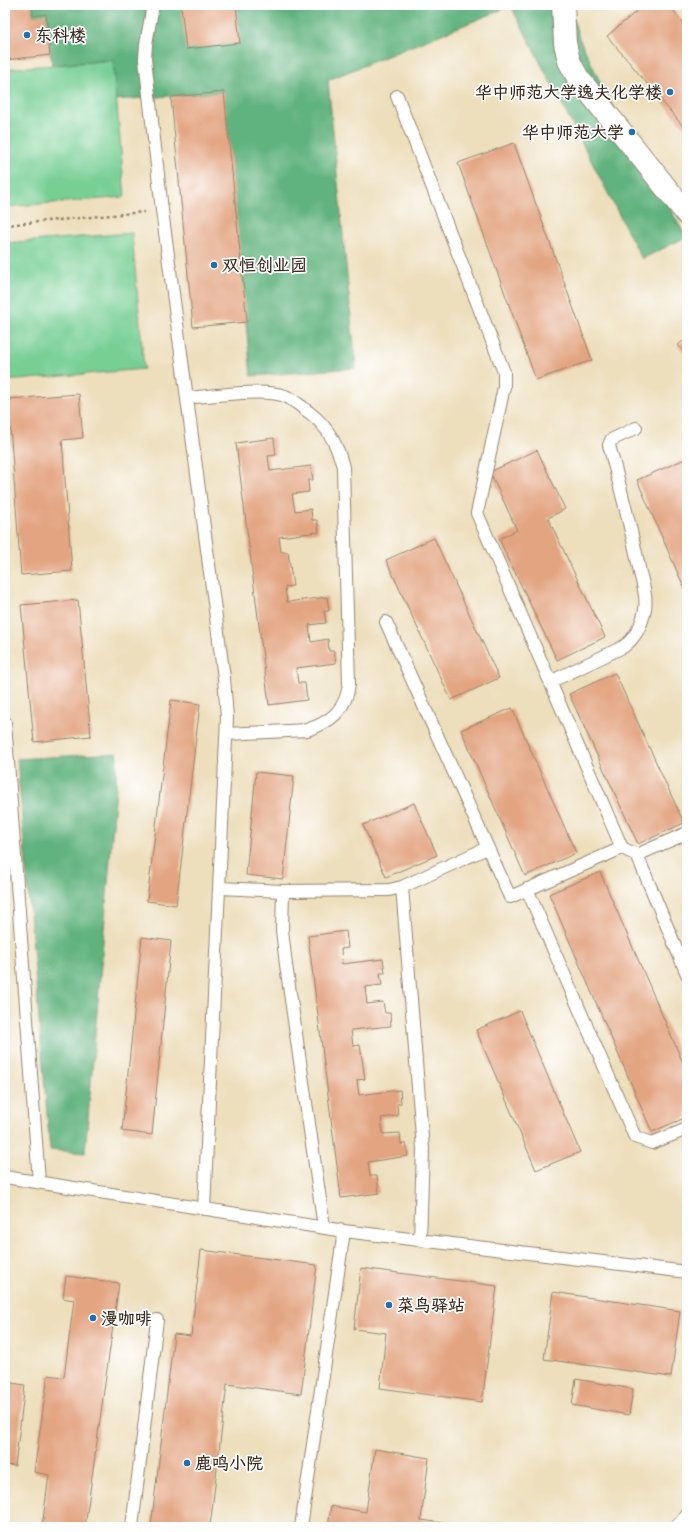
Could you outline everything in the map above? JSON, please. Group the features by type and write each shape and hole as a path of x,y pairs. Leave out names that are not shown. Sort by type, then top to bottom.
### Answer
{"street":[{"path":"562,5 565,43 569,61 578,78 687,214"}],"lane":[{"path":"153,5 146,44 145,59 162,210 224,678 227,718 204,1208"},
{"path":"397,96 504,372 504,387 477,513 622,848 637,855 687,974"},
{"path":"187,398 262,393 284,396 296,402 321,421 328,430 340,453 343,467 349,684 348,696 341,708 331,718 319,726 307,730 227,734"},
{"path":"550,682 623,647 631,642 640,626 646,598 609,445 611,440 636,428"},
{"path":"386,622 510,897 622,848"},
{"path":"5,722 39,1182"},
{"path":"637,855 687,832"},
{"path":"220,888 283,891 384,890 402,887 487,848"},
{"path":"402,887 423,1149 420,1240"},
{"path":"527,889 635,1137 652,1143 687,1129"},
{"path":"283,891 282,930 286,966 324,1228"},
{"path":"5,1177 324,1228 687,1272"},
{"path":"301,1527 344,1230"},
{"path":"132,1527 157,1320"},
{"path":"676,1527 687,1515"}],"path":[{"path":"5,225 135,212"}],"green space":[{"path":"32,5 569,5 579,38 605,92 686,237 642,259 511,6 328,80 356,368 251,376 224,92 116,100 113,60 52,65 46,15 33,16"},
{"path":"113,60 125,197 5,207 5,69"},
{"path":"132,233 144,369 5,381 5,243"},
{"path":"117,753 116,789 85,1153 50,1150 17,759"}],"building":[{"name":"东科楼","path":"5,5 32,5 33,16 46,14 50,55 5,60"},
{"path":"181,5 236,5 240,43 186,49"},
{"name":"华中师范大学逸夫化学楼","path":"644,5 669,5 687,27 687,131 607,36"},
{"name":"双恒创业园","path":"224,92 247,322 193,327 171,97"},
{"path":"514,143 592,360 536,380 458,163"},
{"path":"687,338 687,356 678,345"},
{"path":"79,394 83,438 62,440 72,571 21,575 8,399"},
{"path":"274,438 276,455 268,456 270,471 311,466 313,480 308,480 309,492 292,494 295,511 311,509 312,520 317,520 319,532 279,537 281,552 288,552 293,586 285,587 287,602 327,597 329,611 324,611 326,623 309,625 311,642 328,639 329,651 334,651 336,663 296,668 298,683 305,683 307,700 269,705 236,443"},
{"path":"537,450 565,509 548,518 605,637 557,660 499,539 517,530 490,472"},
{"path":"685,459 687,463 687,594 637,480"},
{"path":"434,538 499,678 451,700 386,560"},
{"path":"78,600 91,736 34,742 21,605"},
{"path":"615,673 684,823 638,844 569,694"},
{"path":"171,700 200,704 176,905 147,901"},
{"path":"512,708 576,853 525,876 461,730"},
{"path":"256,772 294,776 283,879 246,875"},
{"path":"414,803 437,855 386,877 363,825"},
{"path":"600,872 687,1072 687,1117 652,1132 549,894"},
{"path":"346,931 348,948 341,949 342,964 383,959 385,973 380,973 382,985 365,987 367,1004 383,1002 385,1013 390,1013 391,1026 351,1030 353,1046 360,1045 365,1079 357,1080 359,1095 400,1090 401,1103 397,1104 398,1116 381,1118 383,1134 400,1133 401,1144 406,1144 408,1156 368,1162 370,1176 377,1176 379,1193 341,1198 308,936"},
{"path":"142,937 171,941 152,1135 122,1131"},
{"path":"520,1011 580,1152 536,1170 476,1030"},
{"path":"201,1250 317,1265 301,1394 227,1384 210,1527 151,1527 174,1334 191,1336"},
{"path":"361,1268 497,1286 482,1402 380,1388 386,1333 354,1329"},
{"path":"66,1276 119,1283 85,1527 42,1527 49,1475 34,1472 48,1375 64,1377 74,1300 63,1298"},
{"path":"553,1292 680,1311 671,1377 544,1359"},
{"path":"576,1379 633,1389 629,1415 572,1405"},
{"path":"5,1382 25,1385 15,1466 5,1465"},
{"path":"375,1449 429,1458 421,1520 458,1525 458,1527 328,1527 331,1506 366,1512"}],"place":[{"name":"东科楼","path":"27,35"},
{"name":"华中师范大学逸夫化学楼","path":"670,92"},
{"name":"华中师范大学","path":"632,132"},
{"name":"双恒创业园","path":"214,265"},
{"name":"菜鸟驿站","path":"389,1305"},
{"name":"漫咖啡","path":"93,1318"},
{"name":"鹿鸣小院","path":"187,1463"}]}
